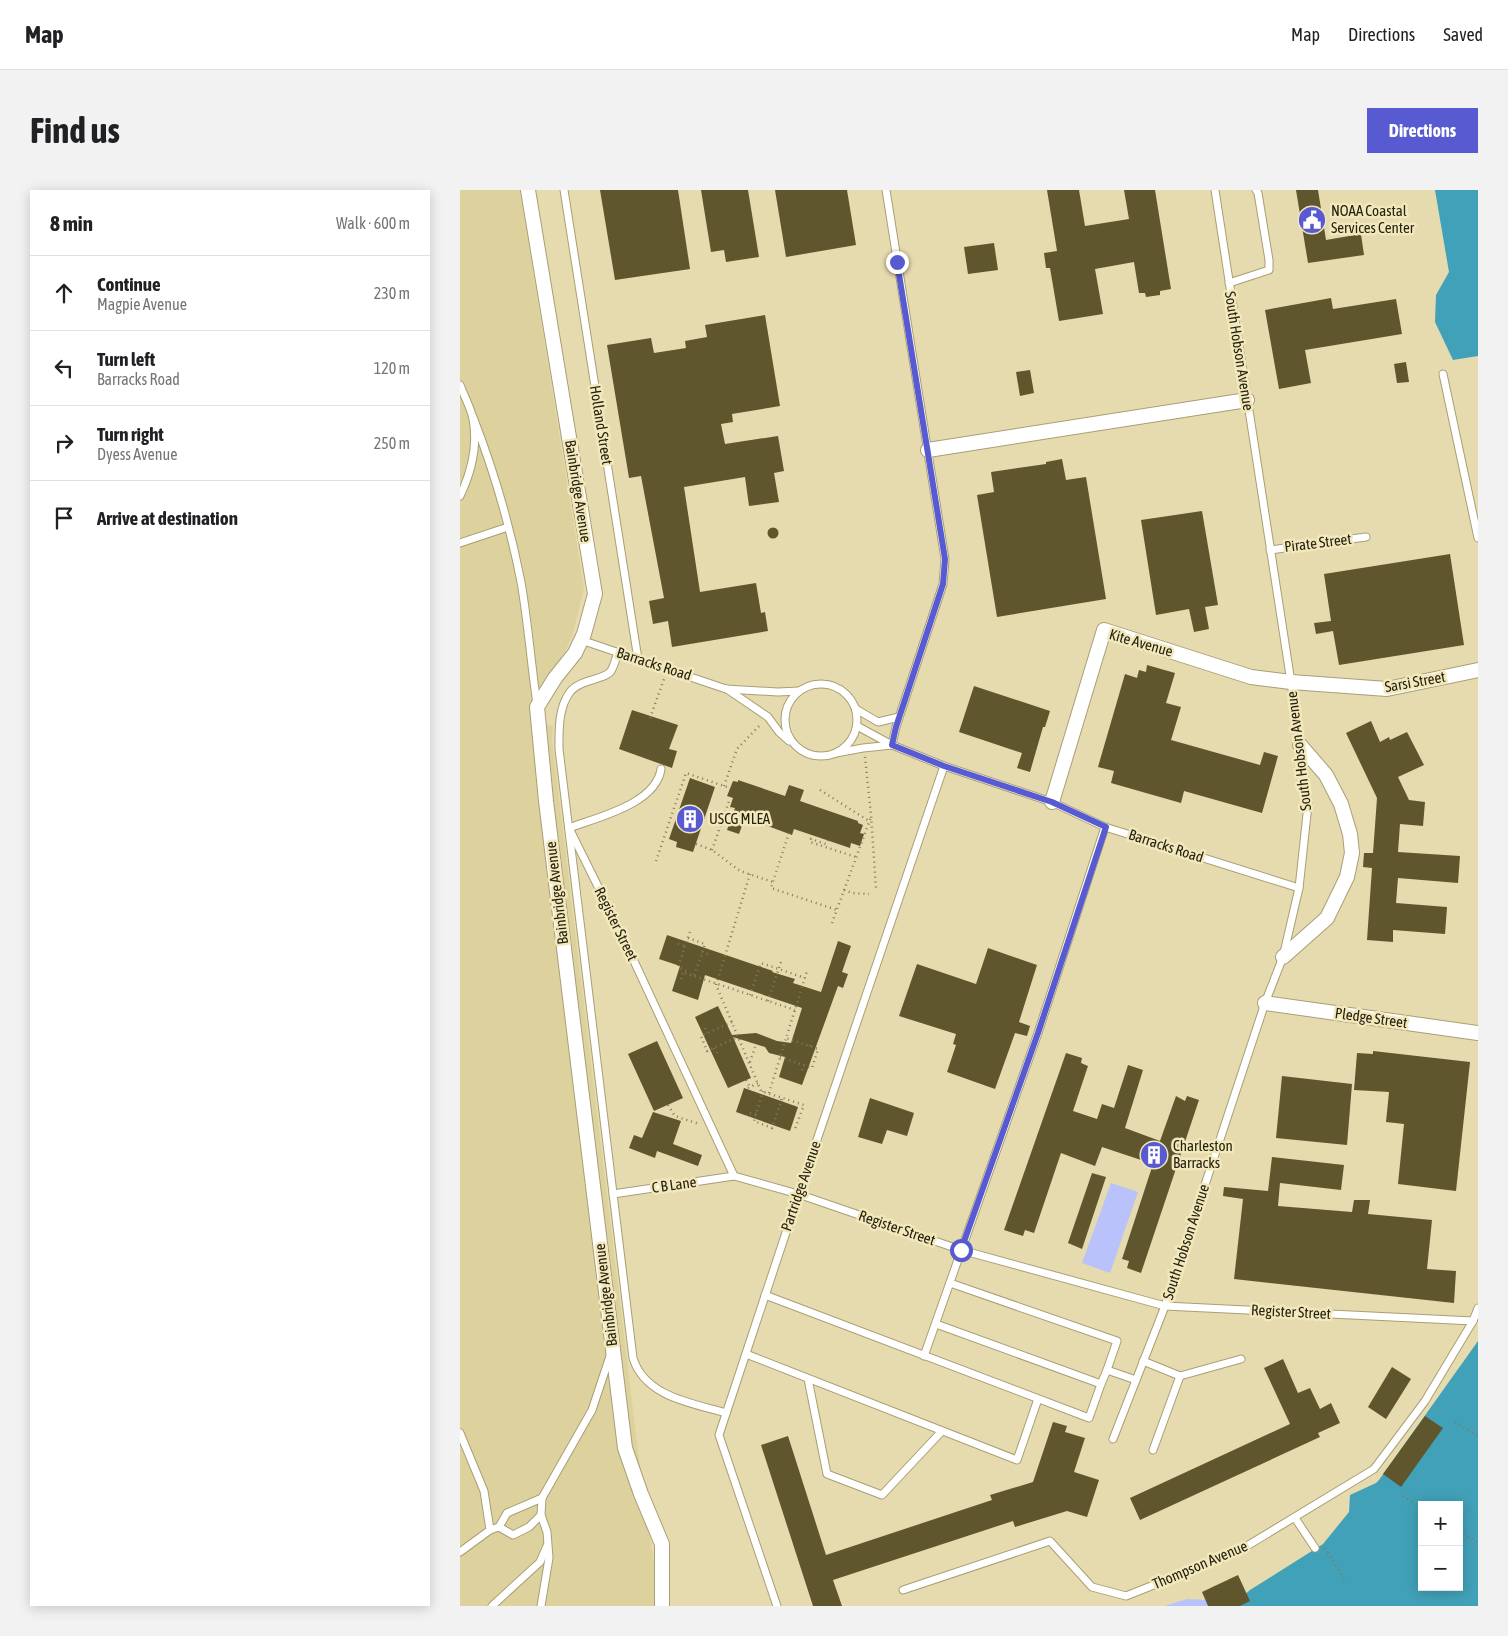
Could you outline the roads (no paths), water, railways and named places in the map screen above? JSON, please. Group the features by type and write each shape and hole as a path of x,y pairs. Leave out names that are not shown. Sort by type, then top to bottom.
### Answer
{"street":[{"name":"Bainbridge Avenue","path":"528,190 594,594 584,634 575,652 555,678 537,707 546,801 625,1448 641,1494 662,1544 662,1606"},
{"path":"928,450 1247,400"},
{"name":"Kite Avenue","path":"1052,802 1104,630 1251,677 1291,682"},
{"name":"Sarsi Street","path":"1291,682 1387,689 1478,670"},
{"path":"1284,956 1327,918 1347,877 1352,853 1350,834 1341,804 1326,776 1300,745"},
{"name":"Pledge Street","path":"1265,1003 1478,1033"}],"lane":[{"name":"Holland Street","path":"564,190 638,659"},
{"path":"857,726 892,745 899,716 943,584 945,559 886,190"},
{"path":"1229,283 1269,270 1269,260 1256,190"},
{"name":"South Hobson Avenue","path":"1113,1439 1165,1306 1265,1003 1284,956 1298,888 1308,805 1291,682 1229,283 1217,191"},
{"path":"1443,374 1478,538"},
{"path":"460,385 489,458 508,527 521,584 537,707"},
{"path":"460,496 469,475 474,453 473,418"},
{"path":"460,543 508,527"},
{"name":"Pirate Street","path":"1270,550 1366,537"},
{"name":"Barracks Road","path":"581,640 726,689"},
{"path":"618,652 608,674 576,686 570,692 561,713 559,749 633,1358 636,1369 652,1386 669,1396 726,1413"},
{"path":"815,685 832,685 842,690 850,698 856,709 858,720 856,731 850,742 841,751 830,756 817,757 805,753 795,746 779,732 768,717 726,689 778,692 799,691 815,685"},
{"path":"795,746 788,735 785,723 786,710 791,700 799,691"},
{"path":"856,709 878,722 899,716"},
{"name":"Barracks Road","path":"836,753 892,745 944,766 1052,802 1106,827 1298,888"},
{"name":"Partridge Avenue","path":"777,1606 719,1435 798,1194 944,766"},
{"path":"569,828 632,804 646,795 657,783 661,769"},
{"path":"924,1356 1038,1033 1106,827"},
{"name":"Register Street","path":"569,828 621,932 734,1176 798,1194 961,1250 1165,1306 1473,1321"},
{"name":"C B Lane","path":"613,1194 734,1176"},
{"path":"765,1295 1089,1418 1117,1341 950,1283"},
{"name":"Thompson Avenue","path":"903,1590 1050,1541 1092,1587 1126,1596 1237,1552 1374,1469 1425,1401 1473,1321 1478,1308"},
{"path":"936,1324 1101,1384"},
{"path":"541,1606 549,1558 547,1532 541,1515 542,1498 592,1410 613,1349"},
{"path":"746,1354 1017,1460 1038,1399"},
{"path":"1143,1361 1180,1376 1242,1359"},
{"path":"1107,1370 1136,1380"},
{"path":"1153,1450 1180,1376"},
{"path":"808,1379 827,1474 882,1495 942,1431"},
{"path":"460,1432 484,1491 490,1530"},
{"path":"460,1552 490,1530 499,1527 507,1513 542,1498"},
{"path":"499,1527 513,1535 529,1527 541,1515"},
{"path":"1295,1518 1315,1548"},
{"path":"492,1606 540,1562 548,1544"}],"place":[{"name":"NOAA Coastal Services Center","path":"1312,220"},
{"name":"USCG MLEA","path":"690,819"},
{"name":"Charleston Barracks","path":"1154,1155"}]}
